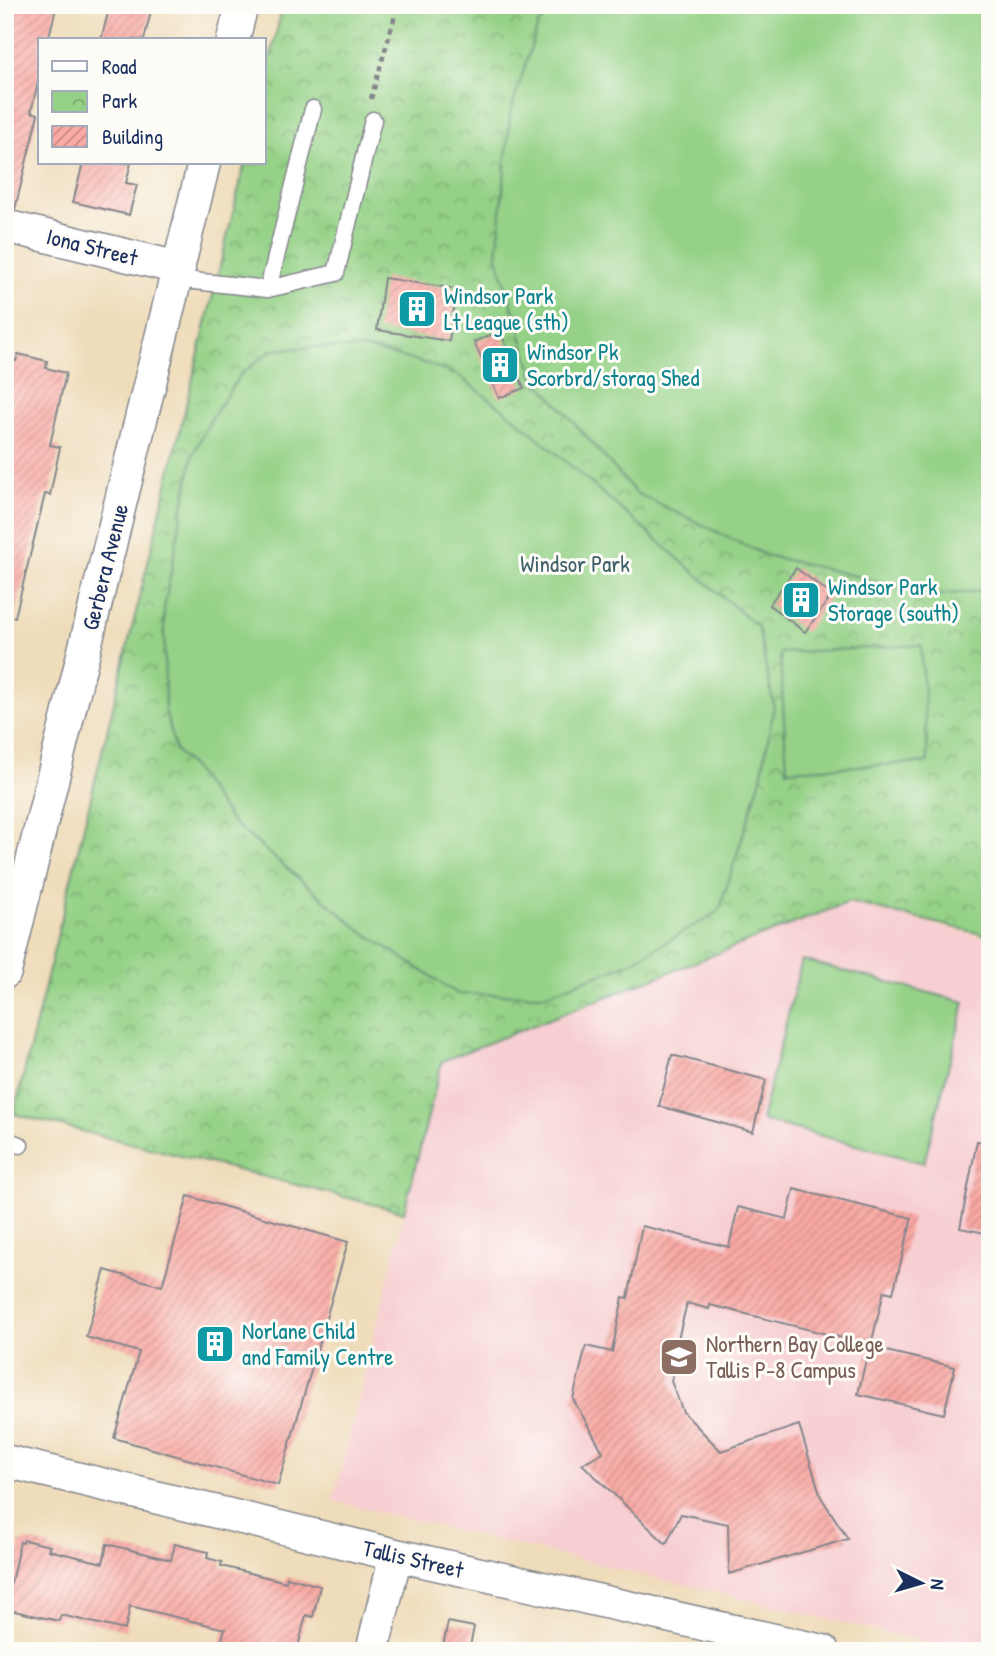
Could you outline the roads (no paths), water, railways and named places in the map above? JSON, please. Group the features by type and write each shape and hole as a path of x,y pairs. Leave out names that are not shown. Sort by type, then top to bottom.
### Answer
{"street":[{"path":"234,38 242,5"},
{"name":"Gerbera Avenue","path":"5,972 204,164"},
{"name":"Iona Street","path":"5,226 177,274"},
{"name":"Tallis Street","path":"5,1461 396,1555 823,1651"},
{"path":"372,1651 396,1555"}],"lane":[{"path":"268,289 313,109"},
{"path":"177,274 268,289 336,273 371,113"}],"place":[{"name":"Windsor Park Lt League (sth)","path":"417,309"},
{"name":"Windsor Pk Scorbrd/storag Shed","path":"500,365"},
{"name":"Windsor Park Storage (south)","path":"801,600"},
{"name":"Norlane Child and Family Centre","path":"215,1344"},
{"name":"Northern Bay College Tallis P-8 Campus","path":"679,1357"}],"park label":[{"name":"Windsor Park","path":"575,564"}]}
